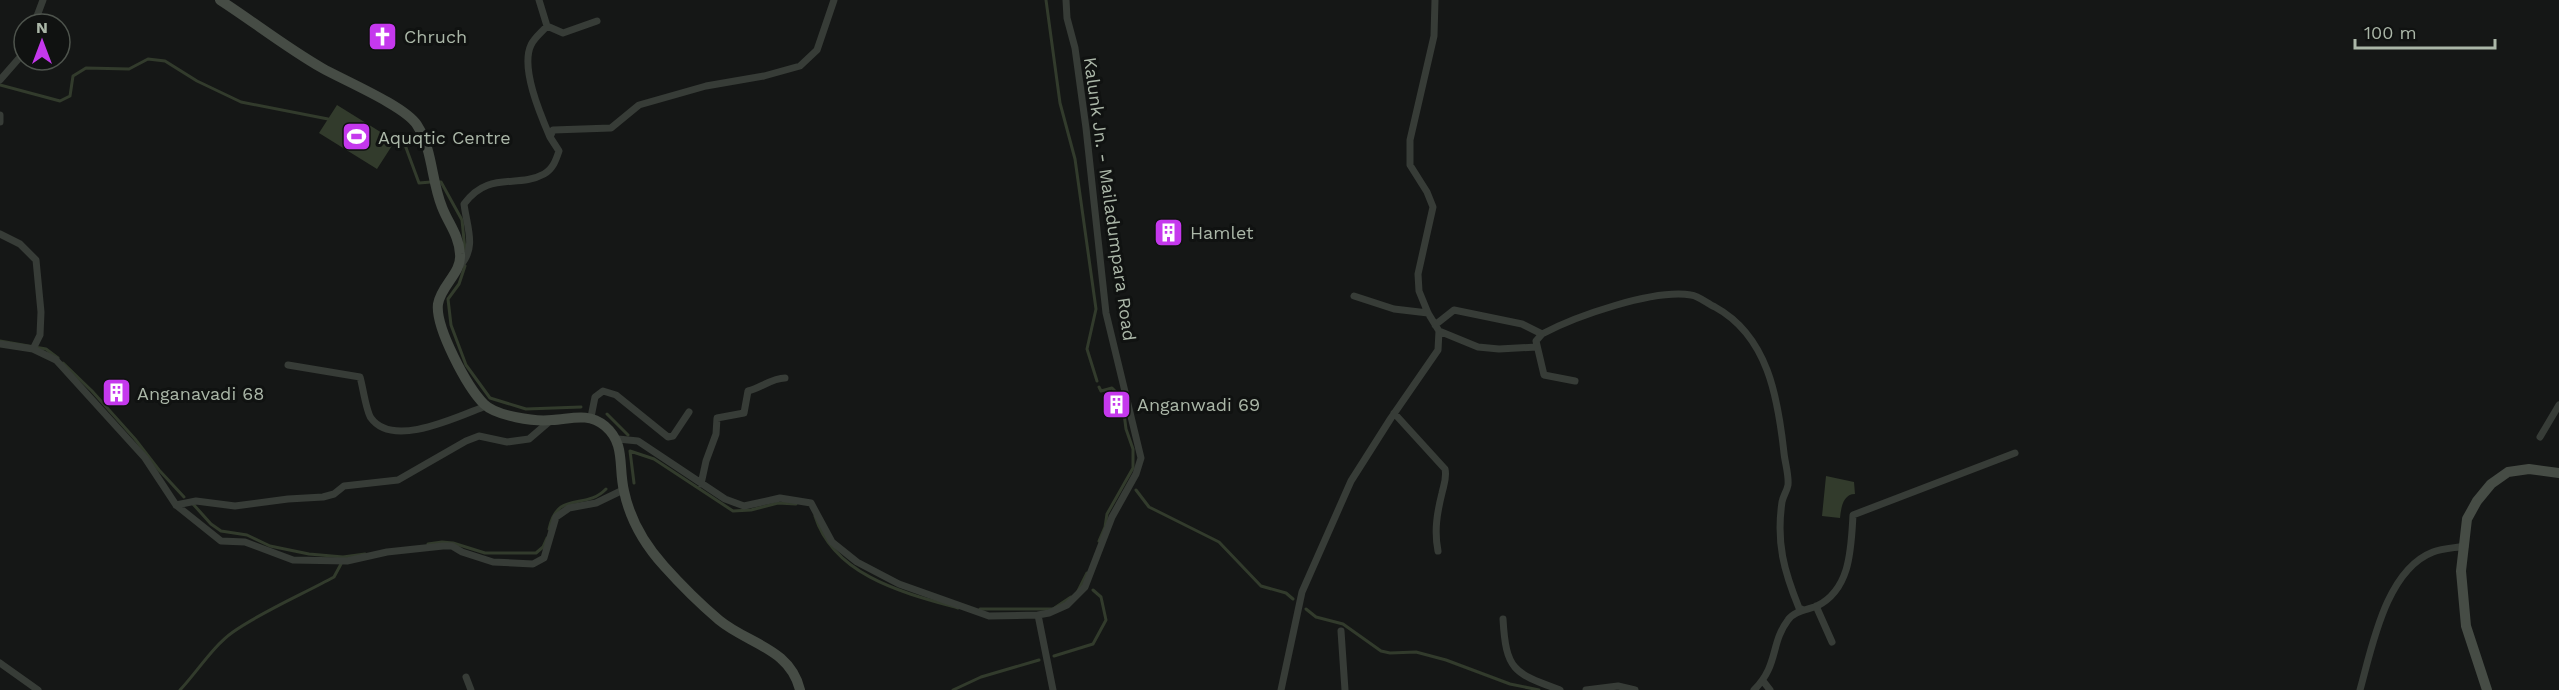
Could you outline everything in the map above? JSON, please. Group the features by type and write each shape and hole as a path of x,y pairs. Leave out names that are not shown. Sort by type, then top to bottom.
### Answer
{"main road":[{"path":"220,0 320,67 386,101 416,122 425,141 443,210 456,231 461,255 457,270 438,304 441,331 470,387 486,406 510,416 550,421 570,417 591,417 604,426 618,439 623,490 647,547 720,621 777,653 797,680 800,690"},
{"path":"2487,690 2466,626 2460,571 2467,519 2477,501 2491,484 2508,472 2529,469 2559,473"}],"street":[{"path":"539,0 546,26"},
{"path":"550,137 553,130 611,128 639,105 706,86 764,76 800,66 817,50 834,0"},
{"name":"Kalunk Jn. - Mailadumpara Road","path":"1038,615 1067,605 1085,587 1112,517 1141,458 1106,313 1086,128 1066,0"},
{"path":"1281,690 1302,592 1351,481 1438,350 1437,328 1419,291 1418,274 1433,207 1427,192 1410,165 1410,140 1434,36 1435,0"},
{"path":"546,26 563,33 597,21"},
{"path":"457,270 469,256 470,233 464,204 472,193 489,185 544,174 554,166 559,151 536,105 528,57 531,44 546,26"},
{"path":"0,79 12,66"},
{"path":"0,115 0,122"},
{"path":"0,234 20,244 36,260 41,312 38,341 33,349"},
{"path":"1575,381 1544,375 1537,346 1536,341 1542,334 1562,324 1611,306 1649,297 1692,295 1733,317 1758,348 1776,395 1781,416 1788,485 1782,501 1780,550 1786,578 1799,608 1803,610"},
{"path":"1354,296 1394,309 1428,313"},
{"path":"1437,328 1454,310 1522,324 1542,334"},
{"path":"1437,328 1478,347 1499,349 1537,346"},
{"path":"0,344 33,349 56,360 145,458 176,506 221,541 245,542 293,560 347,561 387,552 452,546 462,552 493,562 532,564 544,558 556,517 569,508 596,502 623,490"},
{"path":"288,365 360,377 371,418 386,429 426,429 486,406"},
{"path":"701,484 706,461 716,434 717,418 744,413 748,391 765,386 777,378 785,378"},
{"path":"591,417 595,397 603,391 616,395 668,437 673,436 689,412"},
{"path":"2540,437 2559,405"},
{"path":"1394,413 1445,469 1447,476 1434,536 1438,552"},
{"path":"176,506 196,501 235,506 323,497 334,494 344,486 398,480 479,436 507,442 529,439 550,421"},
{"path":"618,439 638,441 725,499 744,506 780,498 811,503 832,542 857,562 899,584 989,616 1038,615 1053,690"},
{"path":"1754,690 1772,666 1778,639 1791,616 1829,598 1843,579 1851,558 1852,515 2015,453"},
{"path":"2360,690 2377,628 2390,597 2400,581 2410,569 2429,554 2465,546"},
{"path":"1816,606 1832,642"},
{"path":"1503,619 1504,639 1512,666 1529,679 1544,682 1560,690"},
{"path":"1341,631 1345,690"},
{"path":"0,663 38,690"},
{"path":"466,677 471,690"},
{"path":"1763,681 1770,690"},
{"path":"1586,690 1618,686 1635,690"}],"shaded area":[{"name":"Aquqtic Centre","path":"337,105 395,141 377,169 319,133"},
{"path":"1826,476 1854,482 1855,494 1845,499 1840,518 1822,516"}],"waterway":[{"path":"1046,0 1060,103 1075,159 1096,309 1087,349 1097,381"},
{"path":"0,85 60,101 70,96 73,76 86,68 129,69 148,59 165,61 197,81 241,102 328,119"},
{"path":"393,140 405,145 419,183 431,182"},
{"path":"438,182 441,182 462,220 465,250"},
{"path":"465,266 459,284 448,299 451,325 466,365 490,398 526,409 581,407"},
{"path":"0,341 46,349 58,358"},
{"path":"63,363 92,391 184,497"},
{"path":"1099,387 1101,391 1112,388 1122,398 1126,429 1133,449 1133,468 1107,514 1099,541"},
{"path":"607,414 628,435"},
{"path":"634,483 630,451 654,459 733,511 751,510 778,503 796,504"},
{"path":"549,529 559,509 573,502 590,499 606,489"},
{"path":"1136,490 1149,507 1219,542 1261,586 1286,593 1293,599"},
{"path":"193,504 211,524 221,531 247,535 270,546 309,554 343,557 365,554"},
{"path":"815,516 824,537 854,568 894,588 958,608"},
{"path":"428,544 453,543 485,553 536,553 543,547 547,538"},
{"path":"180,690 212,652 233,632 269,610 334,577 341,564"},
{"path":"1078,591 1087,573"},
{"path":"1054,656 1093,644 1106,620 1101,597 1093,590"},
{"path":"980,609 1053,609 1071,597"},
{"path":"1306,609 1316,617 1343,624 1381,651 1416,652 1446,660 1510,684 1539,690"},
{"path":"953,690 981,677 1039,660"}],"place":[{"name":"Chruch","path":"383,36"},
{"name":"Aquqtic Centre","path":"357,137"},
{"name":"Hamlet","path":"1169,232"},
{"name":"Anganavadi 68","path":"116,393"},
{"name":"Anganwadi 69","path":"1116,404"}]}
